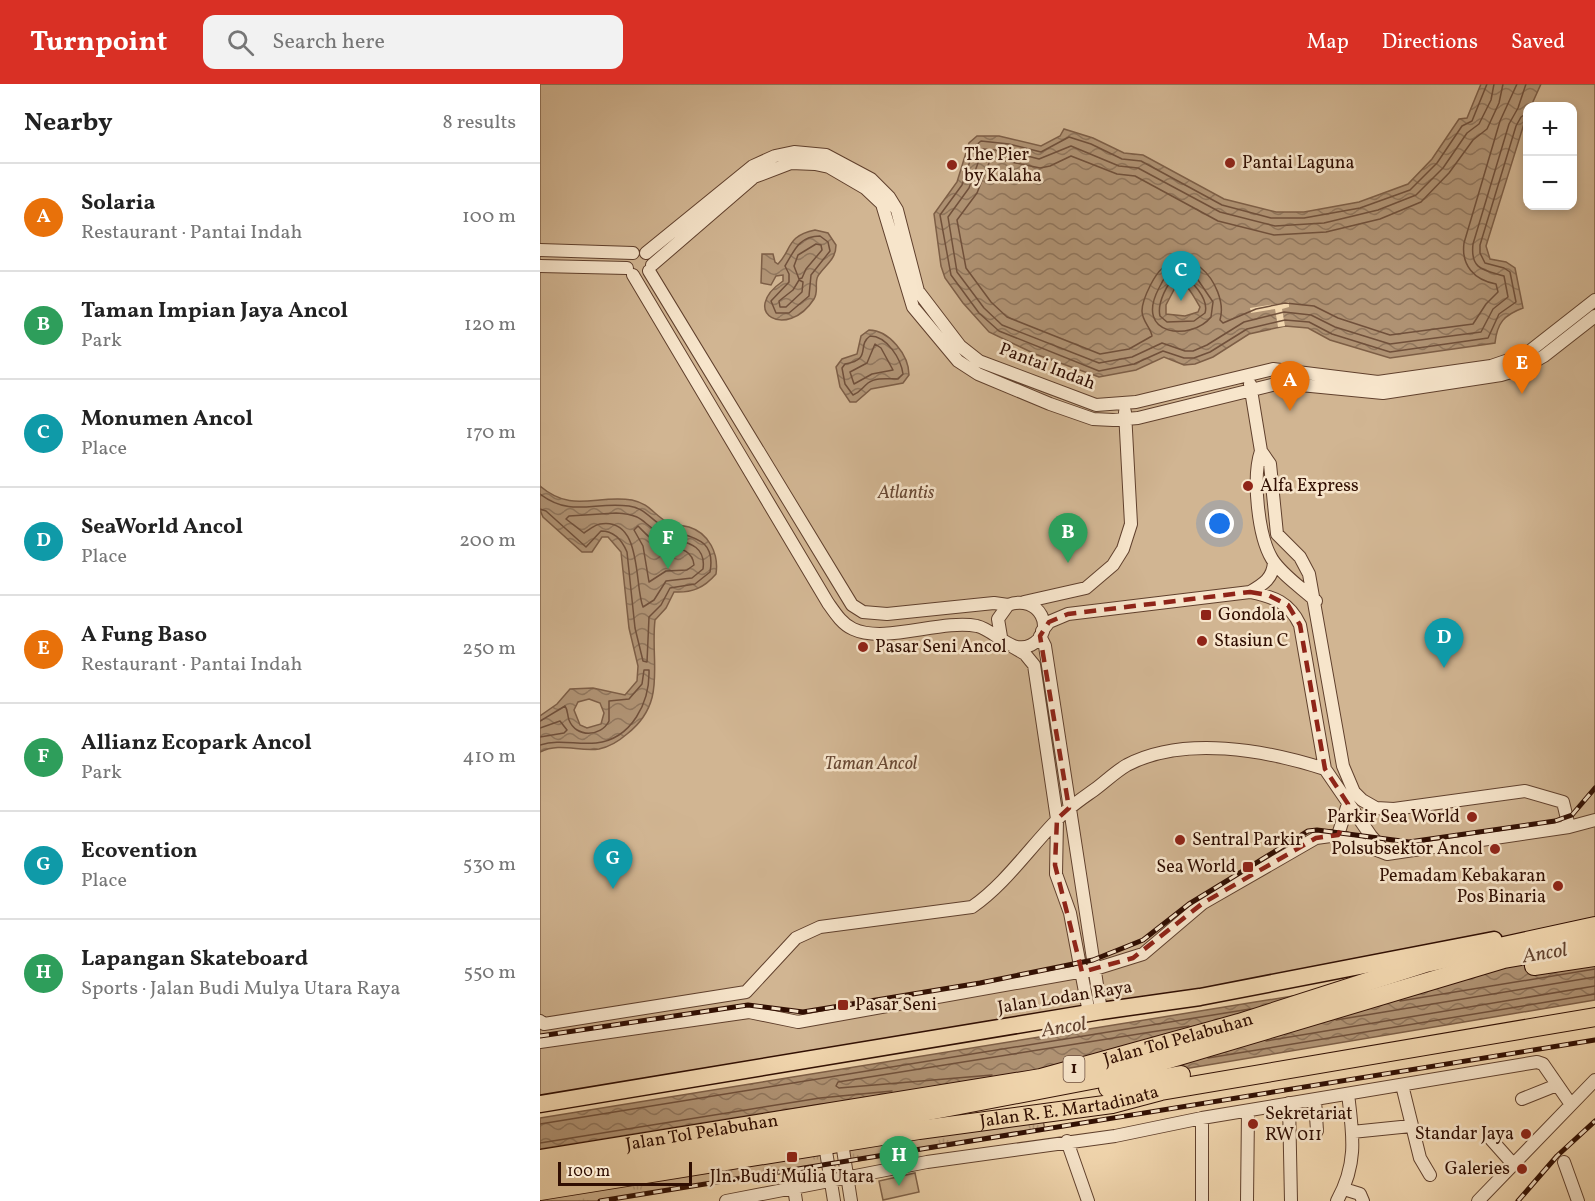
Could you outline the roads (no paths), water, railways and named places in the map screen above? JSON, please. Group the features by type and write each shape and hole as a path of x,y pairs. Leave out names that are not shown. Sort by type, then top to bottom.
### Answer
{"highway":[{"name":"Jalan Tol Pelabuhan","path":"540,1159 1041,1078 1239,1023 1426,963 1595,924"},
{"name":"Jalan Tol Pelabuhan","path":"540,1176 768,1139 1048,1090 1112,1076 1504,959 1595,943"},
{"path":"1348,1007 1496,973 1595,957"},
{"name":"Jalan R. E. Martadinata","path":"540,1176 1595,1008"},
{"name":"Jalan R. E. Martadinata","path":"540,1191 833,1144 1112,1104 1161,1091 1595,1017"}],"main road":[{"name":"Jalan Lodan Raya","path":"540,1104 1095,1012 1200,997 1374,962 1595,924"}],"street":[{"name":"Pantai Indah","path":"639,253 753,166 775,156 794,152 826,155 871,179 889,197 897,210 918,291 960,346 979,361 1096,405 1124,403 1273,369 1378,382 1491,366 1526,354 1595,300"},
{"name":"Pantai Indah","path":"650,268 754,177 791,164 815,164 829,167 861,186 882,204 913,307 958,361 1004,385 1094,419 1126,419 1287,383 1383,393 1501,375 1521,369 1544,356 1595,316"},
{"path":"540,250 639,253"},
{"path":"639,253 852,605 863,612 887,614 976,604 1008,605 1086,588 1113,565 1123,549 1131,524 1124,403"},
{"path":"639,253 627,260 630,271 828,603 845,624 855,630 870,633 964,625 977,626 1001,636 1025,654 1034,665 1057,819 1056,874 1070,913 1082,972 1095,1012"},
{"path":"540,266 630,271 645,275 650,268"},
{"path":"1247,376 1252,392 1261,452 1256,466 1262,530 1274,562 1316,601"},
{"path":"1094,419 1096,405"},
{"path":"1261,452 1270,464 1277,534 1304,563 1316,601 1343,766 1354,792 1368,805 1394,809 1531,791 1563,802 1569,827"},
{"path":"1012,646 1025,647 1041,634 1049,622 1068,614 1250,591 1265,583 1273,570 1274,562"},
{"path":"1250,591 1283,602 1292,610 1300,625 1324,769 1387,854"},
{"path":"1024,602 1038,609 1042,616 1041,634 1045,646 1095,969 1095,1012"},
{"path":"1001,636 998,619 1008,605"},
{"path":"1306,659 1324,656"},
{"path":"540,1022 544,1024 746,992 805,932 820,927 972,907 990,893 1069,808 1127,765 1190,750 1234,748 1267,753 1324,769"},
{"path":"1338,835 1348,804"},
{"path":"540,1042 749,1012 798,1022 1082,972 1143,954 1203,903 1316,838 1338,835 1387,854 1569,827 1595,820"},
{"path":"726,1201 795,1195 830,1181 927,1162 1115,1136 1202,1118 1540,1062 1570,1103"},
{"path":"1478,1201 1570,1103 1595,1080"},
{"path":"1402,1085 1420,1158 1431,1175"},
{"path":"1522,1099 1557,1085"},
{"path":"1337,1201 1344,1189 1354,1151 1348,1094"},
{"path":"1315,1100 1317,1131"},
{"path":"1289,1103 1291,1201"},
{"path":"1247,1201 1248,1111"},
{"path":"1202,1118 1203,1201"},
{"path":"1352,1132 1411,1126"},
{"path":"1489,1137 1513,1164"},
{"path":"1067,1142 1088,1201"},
{"path":"833,1144 848,1178 851,1201"},
{"path":"833,1144 830,1181 834,1201"},
{"path":"1564,1162 1578,1201"},
{"path":"1344,1189 1359,1194 1363,1201"}],"water":[{"path":"1481,84 1541,84 1533,102 1523,102 1523,127 1486,246 1490,259 1506,262 1515,268 1523,308 1506,317 1500,325 1495,343 1390,358 1330,340 1308,328 1285,326 1249,334 1213,357 1195,364 1184,365 1164,357 1136,370 1099,377 1035,354 989,332 963,303 945,278 941,266 934,214 957,182 969,143 977,136 999,136 1041,146 1060,136 1064,129 1093,138 1124,153 1143,155 1224,199 1276,212 1304,212 1359,202 1408,184 1432,159 1459,119 1467,118","holes":["1178,282 1185,285 1200,307 1198,312 1185,316 1166,314 1166,305"]},
{"path":"815,230 828,233 836,245 836,250 817,279 814,299 803,312 791,318 780,320 771,317 766,311 765,303 770,292 783,281 783,275 776,276 771,285 761,283 762,254 773,254 778,264 794,240"},
{"path":"869,330 884,334 896,345 906,360 909,375 903,383 871,389 856,402 850,402 840,387 836,367 842,359 857,354 861,336"},
{"path":"540,486 563,499 574,501 632,500 647,507 667,522 689,527 702,534 711,545 716,559 716,574 707,583 686,592 674,592 666,608 655,620 655,682 648,709 640,722 627,734 603,748 592,750 562,747 540,752 540,716 557,704 570,689 593,688 625,695 637,681 638,666 629,628 621,552 608,537 602,537 592,552 582,552 543,517 540,510","holes":["589,699 600,703 604,713 601,724 587,728 580,725 574,710 578,702"]},
{"path":"1595,947 1595,1000 1136,1077 821,1104 540,1149 540,1118"}],"railway":[{"path":"540,1036 748,1005 803,1012 980,983 1093,960 1143,940 1189,904 1308,831 1317,830 1409,842 1555,821 1572,815 1595,788"},
{"path":"600,1201 1595,1040"},
{"path":"1518,1201 1557,1156 1595,1121"}],"place":[{"name":"Pantai Laguna","path":"1230,163"},
{"name":"The Pier by Kalaha","path":"952,165"},
{"name":"Monumen Ancol","path":"1181,301"},
{"name":"A Fung Baso","path":"1522,394"},
{"name":"Solaria","path":"1290,411"},
{"name":"Alfa Express","path":"1248,486"},
{"name":"Taman Impian Jaya Ancol","path":"1068,563"},
{"name":"Allianz Ecopark Ancol","path":"668,569"},
{"name":"Gondola","path":"1206,615"},
{"name":"Stasiun C","path":"1202,641"},
{"name":"Pasar Seni Ancol","path":"863,647"},
{"name":"SeaWorld Ancol","path":"1444,668"},
{"name":"Parkir Sea World","path":"1472,817"},
{"name":"Sentral Parkir","path":"1180,840"},
{"name":"Polsubsektor Ancol","path":"1495,849"},
{"name":"Sea World","path":"1248,867"},
{"name":"Pemadam Kebakaran Pos Binaria","path":"1558,886"},
{"name":"Ecovention","path":"613,889"},
{"name":"Pasar Seni","path":"843,1005"},
{"name":"Sekretariat RW 011","path":"1253,1124"},
{"name":"Standar Jaya","path":"1526,1134"},
{"name":"Jln. Budi Mulia Utara","path":"792,1157"},
{"name":"Galeries","path":"1522,1169"},
{"name":"Lapangan Skateboard","path":"899,1186"}],"park label":[{"name":"Atlantis","path":"906,493"},
{"name":"Taman Ancol","path":"871,764"}],"water label":[{"name":"Ancol","path":"1545,954"},
{"name":"Ancol","path":"1064,1028"}]}
